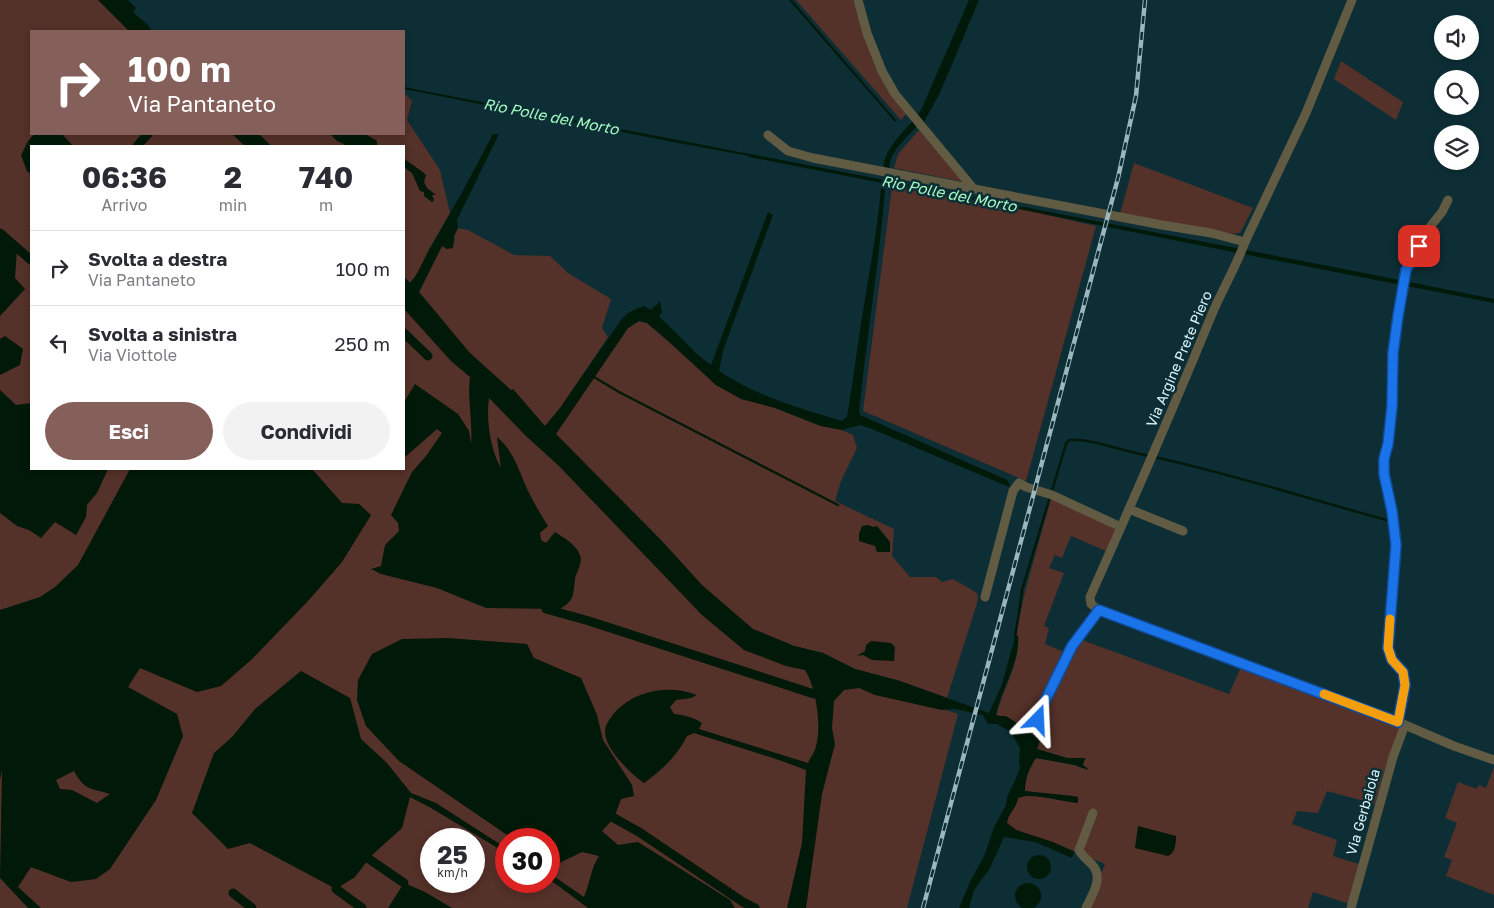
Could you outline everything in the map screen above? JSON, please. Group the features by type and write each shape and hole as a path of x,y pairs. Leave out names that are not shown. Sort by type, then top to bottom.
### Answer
{"street":[{"path":"858,0 867,32 882,71 895,94 973,188"},
{"name":"Via Argine Prete Piero","path":"1099,610 1091,604 1090,597 1220,295 1306,113 1352,0"},
{"path":"768,135 788,151 813,158 1211,233 1245,243"},
{"name":"Via Gerbaiola","path":"1350,908 1393,757 1401,723 1405,685 1403,672 1392,660 1388,648 1396,545 1392,511 1384,474 1384,459 1388,444 1392,406 1393,353 1406,270 1425,234 1448,200"},
{"path":"985,597 1013,491 1019,483 1050,494 1121,528"},
{"path":"1129,508 1183,531"},
{"path":"1038,720 1045,701 1072,646 1099,610 1401,723 1494,760"},
{"path":"1086,908 1098,876 1096,868 1082,856 1079,850 1093,813"}],"shaded area":[{"path":"0,0 117,0 147,30 30,30 30,135 253,135 263,145 30,145 30,470 405,470 405,285 448,327 419,292 442,246 455,241 454,236 458,228 468,230 514,255 550,256 568,273 611,299 602,328 608,337 560,408 545,426 556,433 628,328 639,321 647,323 716,385 821,426 842,430 853,435 857,448 841,481 835,501 894,529 892,556 910,577 936,577 942,582 953,579 977,593 978,600 947,698 900,681 855,669 823,653 794,646 758,631 779,652 958,714 907,908 0,908"},
{"path":"796,0 853,0 880,74 906,114 901,120"},
{"path":"1341,61 1403,102 1396,120 1334,79"},
{"path":"405,94 412,101 407,120 440,170 450,213 416,276 410,283 405,278 405,145 270,145 260,135 405,135"},
{"path":"919,130 964,182 894,168 898,154"},
{"path":"1134,163 1253,208 1240,233 1228,234 1120,214"},
{"path":"892,187 1021,209 1096,226 1026,481 863,411"},
{"path":"1051,498 1117,529 1106,551 1071,536 1062,558 1055,555 1049,568 1064,573 1044,626 1049,628 1045,644 1071,655 1082,640 1229,694 1242,665 1400,727 1382,777 1375,804 1327,791 1318,813 1297,811 1292,824 1337,840 1333,856 1362,865 1349,904 1313,892 1308,908 1088,908 1105,864 1016,830 1007,823 1008,817 1018,798 1024,796 1078,802 1052,795 1025,791 1028,774 1036,758 1075,765 1081,768 1085,759 1067,758 1037,749 1040,740 1031,734 1030,721 1022,725 996,716 1017,656 1018,636 1015,637 1025,592"},
{"path":"1494,767 1494,895 1446,876 1452,860 1444,857 1457,823 1445,818 1458,782 1477,789 1478,785 1486,788"}],"water":[{"path":"98,0 128,0 136,8 133,12 151,30 128,30"},
{"path":"789,0 792,0 897,121 895,122"},
{"path":"969,0 979,0 940,93 924,122 918,114"},
{"path":"405,87 1354,271 1494,299 1494,303 815,168 405,89"},
{"path":"913,121 917,126 894,153 891,159 890,172 884,170 889,150"},
{"path":"493,134 499,134 457,220 458,228 454,236 453,248 447,249 442,246 419,292 470,353 511,390 513,389 545,426 560,408 621,320 637,308 644,306 651,310 660,301 662,312 659,317 711,365 768,212 773,215 724,348 719,371 748,388 794,406 842,421 847,417 881,188 885,189 859,410 860,415 1007,480 1010,485 1009,487 860,425 842,430 821,426 775,408 741,399 716,385 647,323 639,321 628,328 556,434 662,541 702,585 753,629 794,646 823,653 855,669 900,681 989,713 1002,684 1015,637 1018,635 1016,656 996,715 1005,716 1021,725 1024,725 1031,719 1031,734 1040,740 1037,749 1067,758 1085,758 1083,765 1088,770 1075,765 1036,758 1028,774 1025,791 1078,797 1078,803 1024,796 1018,798 1008,817 1007,823 1016,830 1053,842 1074,852 1072,858 1035,842 1004,837 989,870 974,890 969,908 959,908 985,854 994,827 1006,805 1007,797 1018,774 1020,748 1011,732 997,724 988,724 983,715 955,709 942,710 875,695 859,688 844,690 834,701 832,728 835,744 822,794 806,908 787,908 802,843 806,770 694,733 687,736 668,762 644,783 632,774 614,753 606,739 605,729 615,712 632,699 653,691 675,690 697,695 691,698 676,700 670,707 674,714 695,719 702,723 699,729 808,763 815,750 818,738 818,718 815,696 805,670 786,666 744,650 702,615 559,466 489,398 489,424 494,452 501,468 497,437 512,455 528,491 548,526 540,533 541,540 546,543 555,532 572,544 579,553 580,563 571,600 560,609 486,608 437,588 381,574 371,569 381,566 385,545 399,531 398,523 391,515 412,472 442,433 437,429 405,457 405,400 415,384 458,414 469,431 471,444 470,377 451,361 405,310 405,278 410,283 417,274"},
{"path":"33,135 63,135 72,145 30,145 30,173 27,171 21,155"},
{"path":"233,135 260,135 270,145 244,145"},
{"path":"331,135 367,135 377,141 377,145 344,145"},
{"path":"405,159 426,175 424,182 427,188 436,195 432,195 434,200 432,202 424,196 424,192 420,191 412,173 405,168"},
{"path":"0,233 17,249 15,278 25,289 0,316"},
{"path":"5,336 23,349 20,365 0,375 0,339"},
{"path":"0,390 16,405 30,403 30,470 108,470 97,493 87,505 86,517 76,535 55,522 41,538 29,530 17,526 0,513"},
{"path":"129,470 313,470 342,503 359,504 371,515 342,562 308,601 251,660 221,686 197,692 140,668 128,687 177,714 183,736 156,800 110,869 96,879 71,882 31,867 18,887 41,908 28,908 0,878 2,770 0,780 0,610 40,597 55,587 78,565","holes":["74,771 89,788 110,794 97,803 72,790 60,789 56,780"]},
{"path":"862,526 877,526 890,542 890,552 877,552 875,546 859,541"},
{"path":"448,638 527,644 534,658 581,678 597,715 603,740 632,785 634,796 621,799 614,818 602,831 618,845 638,842 730,900 735,908 588,908 560,887 560,881 584,897 599,856 582,852 560,863 560,828 497,828 399,761 366,726 357,700 358,680 372,654 402,639"},
{"path":"871,641 891,643 895,647 894,661 872,660 863,655 857,656 865,651 866,645"},
{"path":"301,671 350,698 361,739 387,763 411,793 436,803 475,828 464,828 410,797 402,828 371,856 355,877 336,889 250,843 228,849 192,813 214,753 232,737 255,709"},
{"path":"1138,826 1176,836 1172,853 1168,856 1135,848"},
{"path":"485,834 495,841 495,846 485,840"},
{"path":"1039,855 1048,858 1051,867 1048,876 1039,879 1030,876 1027,867 1030,858"},
{"path":"404,883 420,890 420,893 427,893 452,908 388,908"},
{"path":"1028,883 1037,887 1041,896 1037,905 1028,909 1019,905 1015,896 1019,887"}],"waterway":[{"path":"138,145 147,135"},
{"name":"Rio Polle del Morto","path":"750,156 899,185"},
{"path":"0,233 30,259"},
{"path":"405,334 428,356"},
{"path":"594,377 619,392 838,505"},
{"path":"1015,637 1022,590 1066,444 1069,440 1093,442 1200,468 1390,521"},
{"path":"546,609 589,621 814,694"},
{"path":"614,818 639,832 743,902 755,908"},
{"path":"369,859 404,883"},
{"path":"336,889 362,908"},
{"path":"233,893 252,908"}],"railway":[{"path":"923,908 1118,178 1136,96 1145,0"}],"slow traffic":[{"path":"1324,694 1398,722 1405,685 1403,672 1392,660 1388,648 1390,619"}],"route":[{"path":"1038,720 1045,701 1072,646 1099,610 1398,722 1405,685 1403,672 1392,660 1388,648 1396,545 1392,511 1384,474 1384,459 1388,444 1392,406 1393,353 1398,316 1406,270 1419,246"}]}
